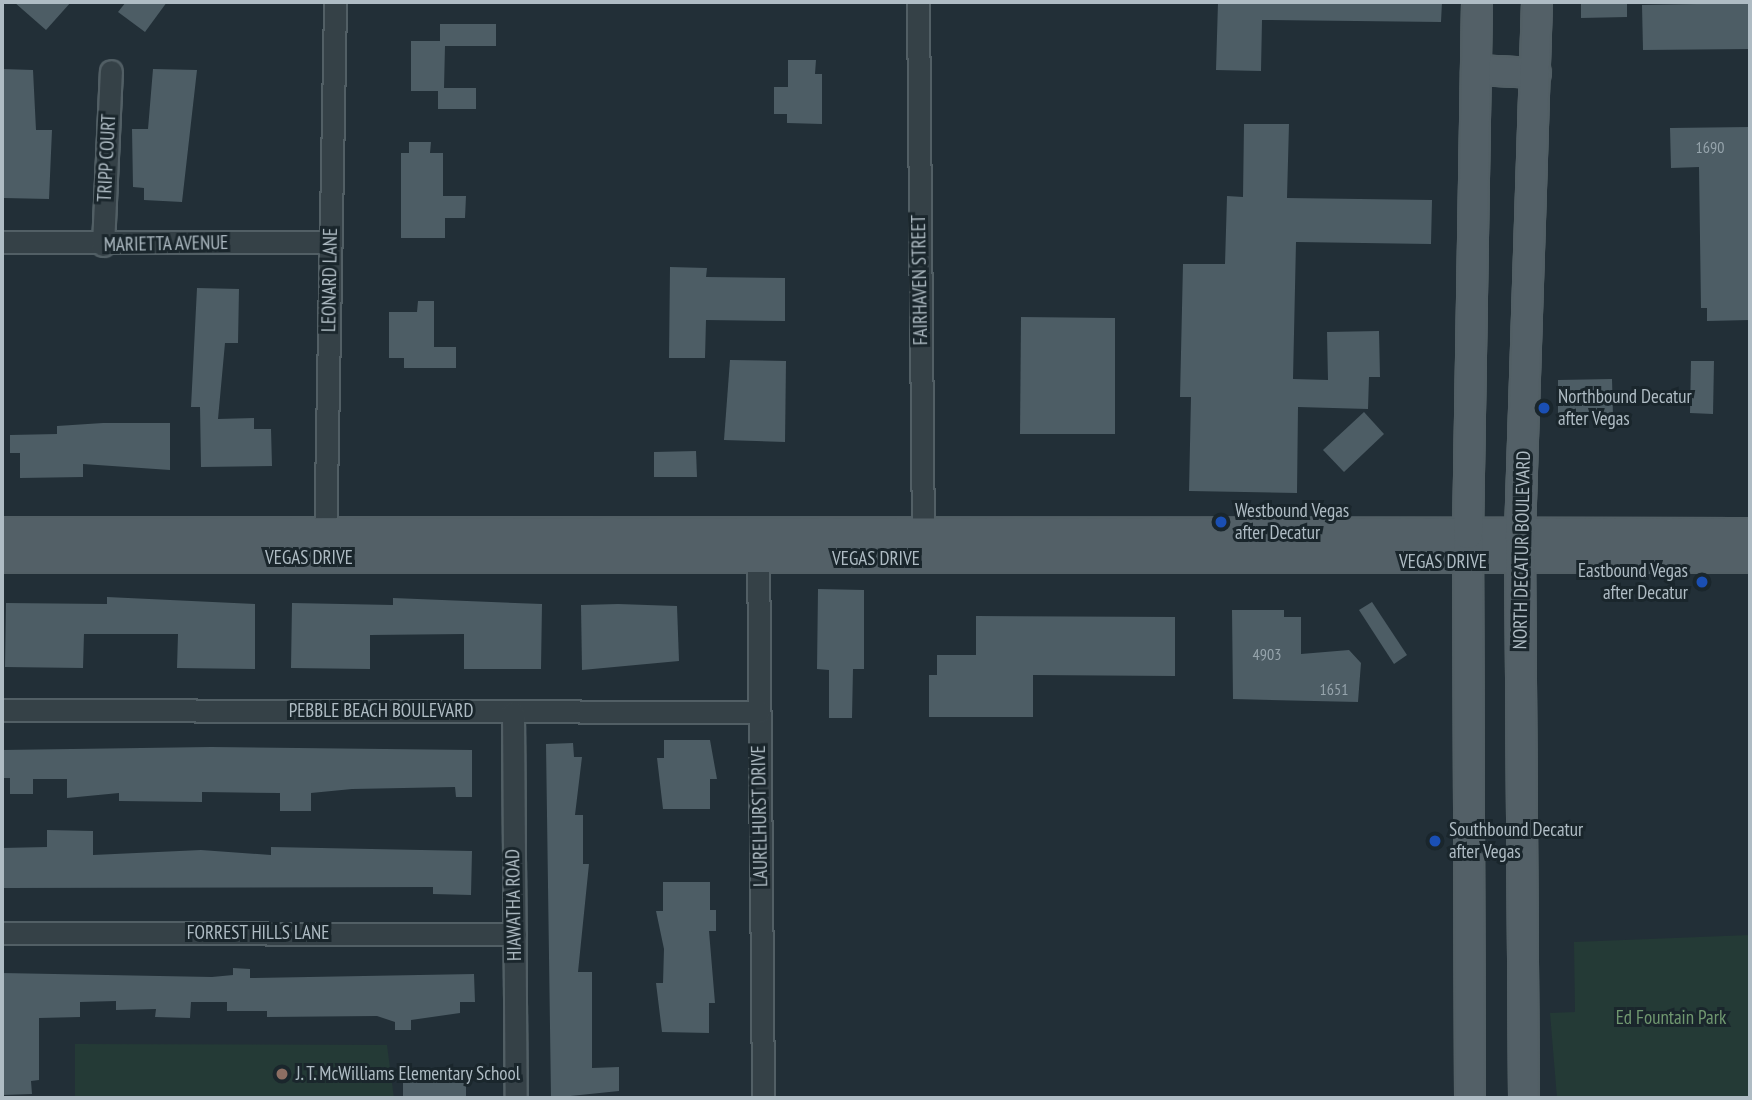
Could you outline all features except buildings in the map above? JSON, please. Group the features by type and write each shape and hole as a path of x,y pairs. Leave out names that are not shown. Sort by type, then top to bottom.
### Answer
{"main road":[{"path":"1471,1098 1468,534 1477,2"},
{"name":"NORTH DECATUR BOULEVARD","path":"1524,1098 1520,548 1537,2"},
{"path":"1476,70 1536,72"},
{"name":"VEGAS DRIVE","path":"2,532 325,545 758,547 1128,547 1468,534 1520,548 1750,558"},
{"name":"VEGAS DRIVE","path":"1128,547 1468,562 1520,548 1750,533"},
{"name":"VEGAS DRIVE","path":"2,558 325,545"}],"street":[{"name":"LEONARD LANE","path":"325,545 335,2"},
{"name":"FAIRHAVEN STREET","path":"918,2 923,546"},
{"name":"TRIPP COURT","path":"103,245 111,71"},
{"name":"MARIETTA AVENUE","path":"2,242 103,245 331,242"},
{"name":"LAURELHURST DRIVE","path":"758,547 763,1098"},
{"name":"PEBBLE BEACH BOULEVARD","path":"2,710 759,712"},
{"name":"HIAWATHA ROAD","path":"513,712 516,1098"},
{"name":"FORREST HILLS LANE","path":"2,933 515,933"}],"green space":[{"name":"Ed Fountain Park","path":"1750,935 1750,1098 1557,1098 1550,1013 1575,1012 1574,942"},
{"name":"J. T. McWilliams Elementary School","path":"75,1044 387,1045 394,1098 75,1098"}],"place":[{"name":"Northbound Decatur after Vegas","path":"1544,408"},
{"name":"Westbound Vegas after Decatur","path":"1221,522"},
{"name":"Eastbound Vegas after Decatur","path":"1702,582"},
{"name":"Southbound Decatur after Vegas","path":"1435,841"},
{"name":"J. T. McWilliams Elementary School","path":"282,1074"}]}
